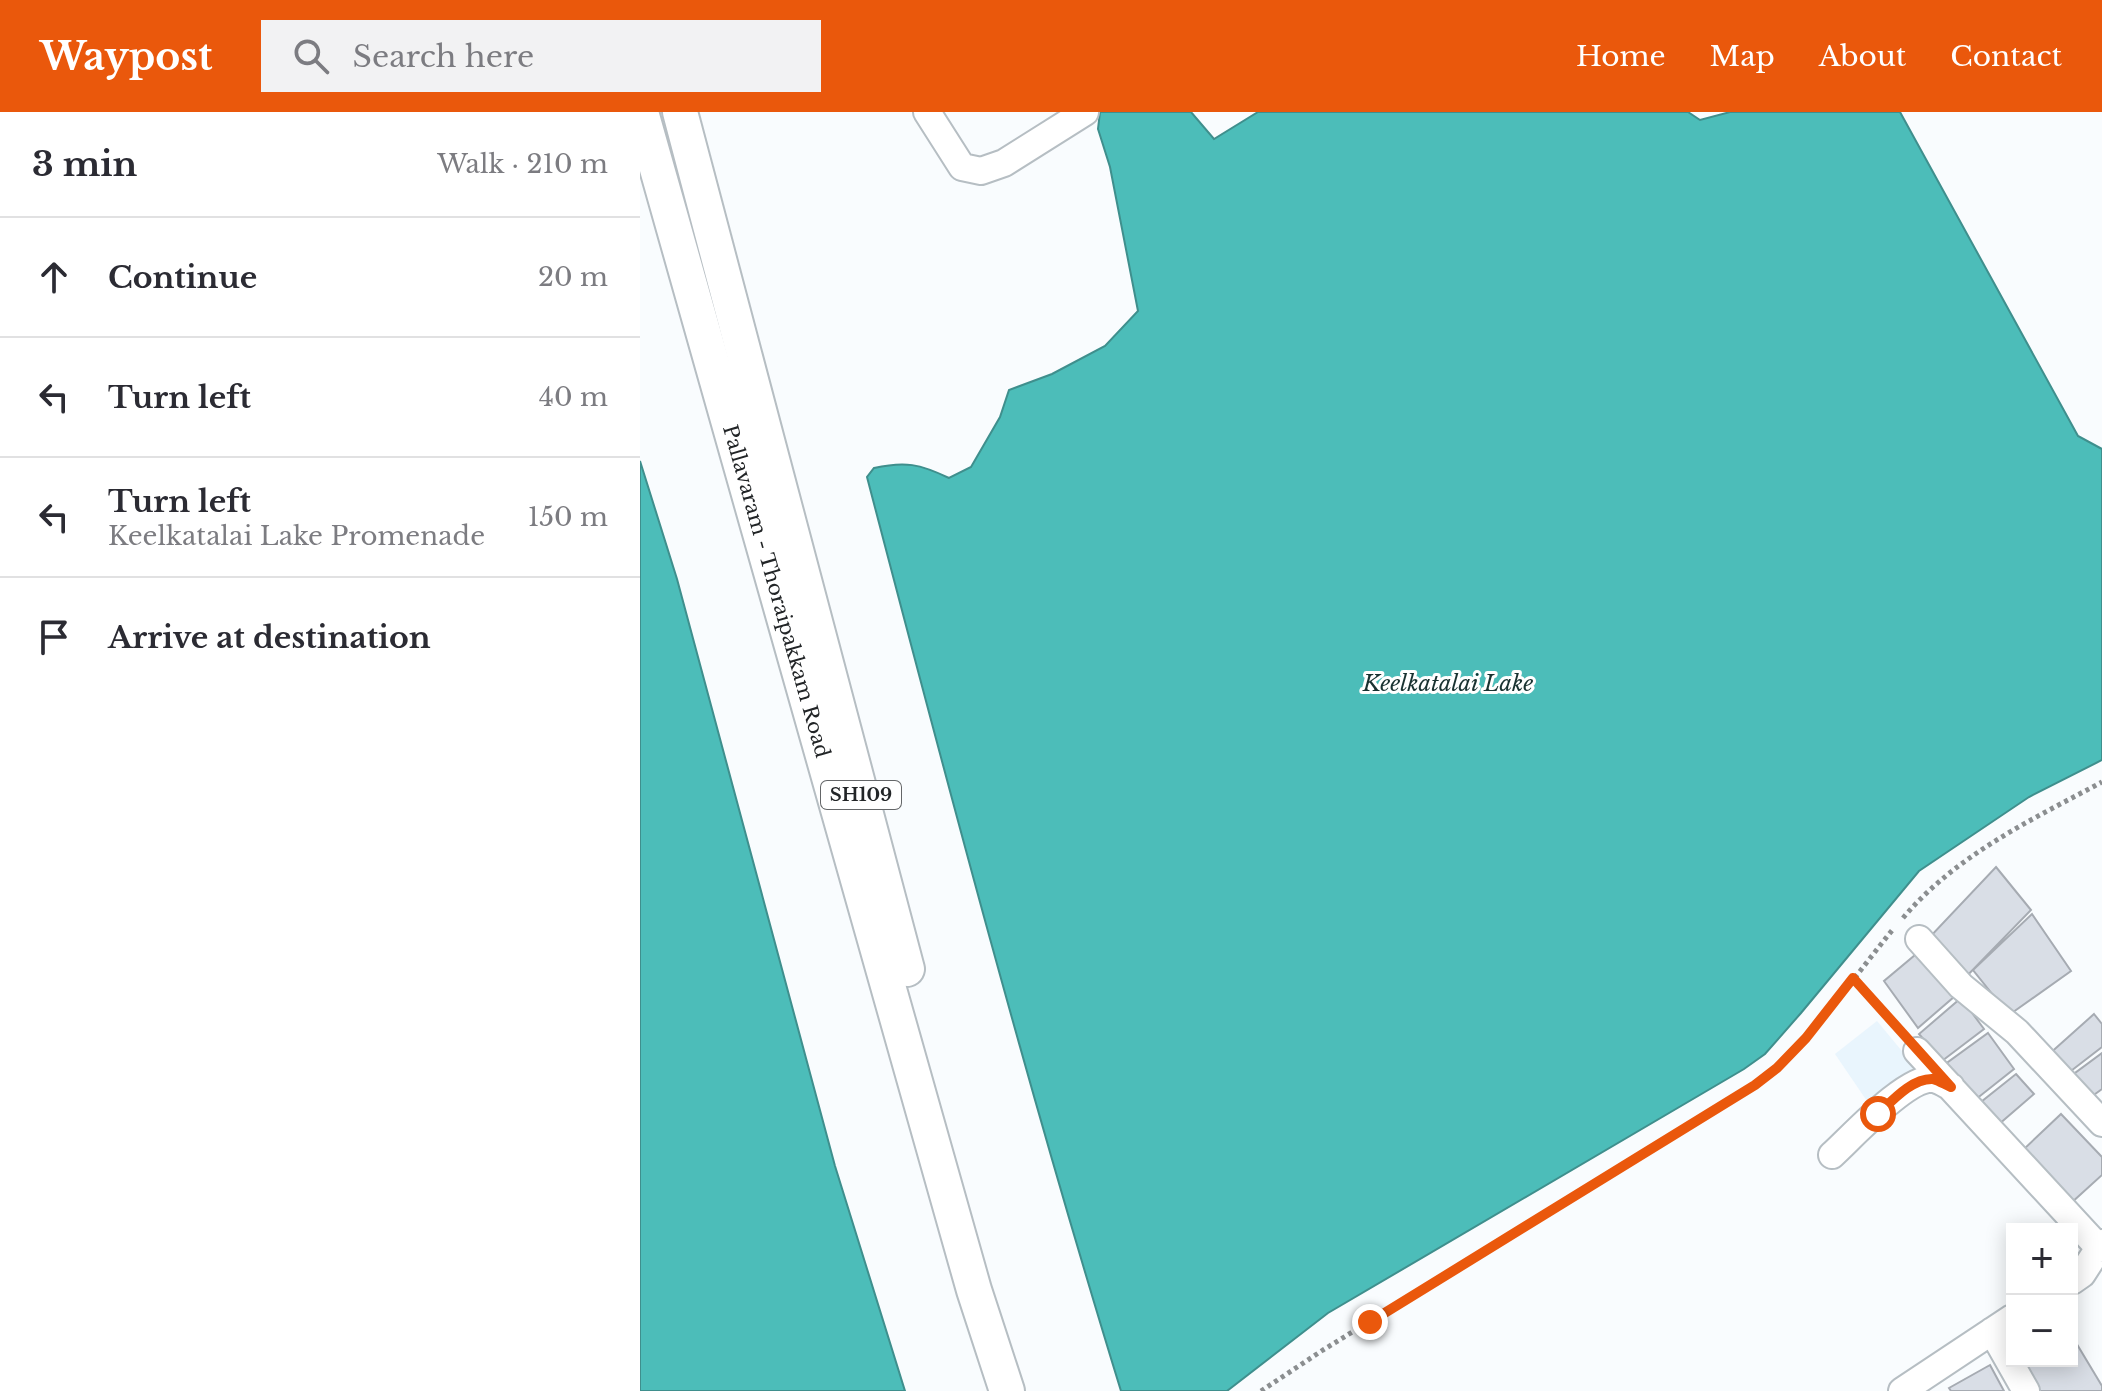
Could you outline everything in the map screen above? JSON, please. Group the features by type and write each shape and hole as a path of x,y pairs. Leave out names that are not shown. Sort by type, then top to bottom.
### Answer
{"main road":[{"name":"Pallavaram - Thoraipakkam Road","path":"641,112 970,1275 1007,1391"},
{"name":"Pallavaram - Thoraipakkam Road","path":"680,112 982,1252 1030,1391"}],"street":[{"path":"927,112 962,167 981,171 1004,163 1085,112"},
{"path":"1919,939 1961,986 2017,1032 2102,1123"},
{"path":"1917,1051 2101,1246 2078,1277"},
{"path":"1832,1155 1901,1093 1918,1083 1934,1079 1951,1087"},
{"path":"1902,1391 2002,1324 2026,1391"}],"path":[{"path":"1261,1391 1755,1085 1777,1068 1806,1038 1909,911 1942,877 2015,828 2102,782"},
{"path":"1853,978 1917,1051"}],"shaded area":[{"path":"1877,1021 1916,1068 1869,1104 1835,1054"}],"water":[{"name":"Keelkatalai Lake","path":"1100,112 1191,112 1214,139 1258,112 1688,112 1700,120 1730,112 1900,112 2078,436 2102,449 2102,760 2029,797 1919,871 1765,1054 1328,1313 1227,1391 1121,1391 1021,1050 867,477 874,468 904,464 949,478 971,467 1000,417 1009,390 1052,374 1105,346 1138,311 1110,167 1098,129"},
{"path":"640,461 677,579 835,1166 905,1391 640,1391"}],"building":[{"path":"1996,867 2031,910 1961,982 1927,940"},
{"path":"2032,914 2071,971 2009,1015 1973,970"},
{"path":"1921,950 1955,996 1918,1028 1884,981"},
{"path":"1961,998 1984,1029 1942,1061 1919,1034"},
{"path":"2094,1014 2102,1024 2102,1047 2067,1074 2047,1056"},
{"path":"1988,1033 2014,1069 1975,1100 1944,1065"},
{"path":"2102,1053 2102,1089 2091,1097 2071,1076"},
{"path":"2016,1074 2034,1094 1998,1125 1981,1102"},
{"path":"2061,1114 2102,1157 2102,1175 2070,1204 2024,1149"},
{"path":"2078,1346 2102,1386 2102,1391 2035,1391 2022,1367 2078,1367"},
{"path":"1990,1365 2004,1391 1951,1391 1949,1388"}],"route":[{"path":"1370,1322 1755,1085 1777,1068 1806,1038 1853,978 1951,1087 1934,1079 1918,1083 1901,1093 1878,1114"}]}
